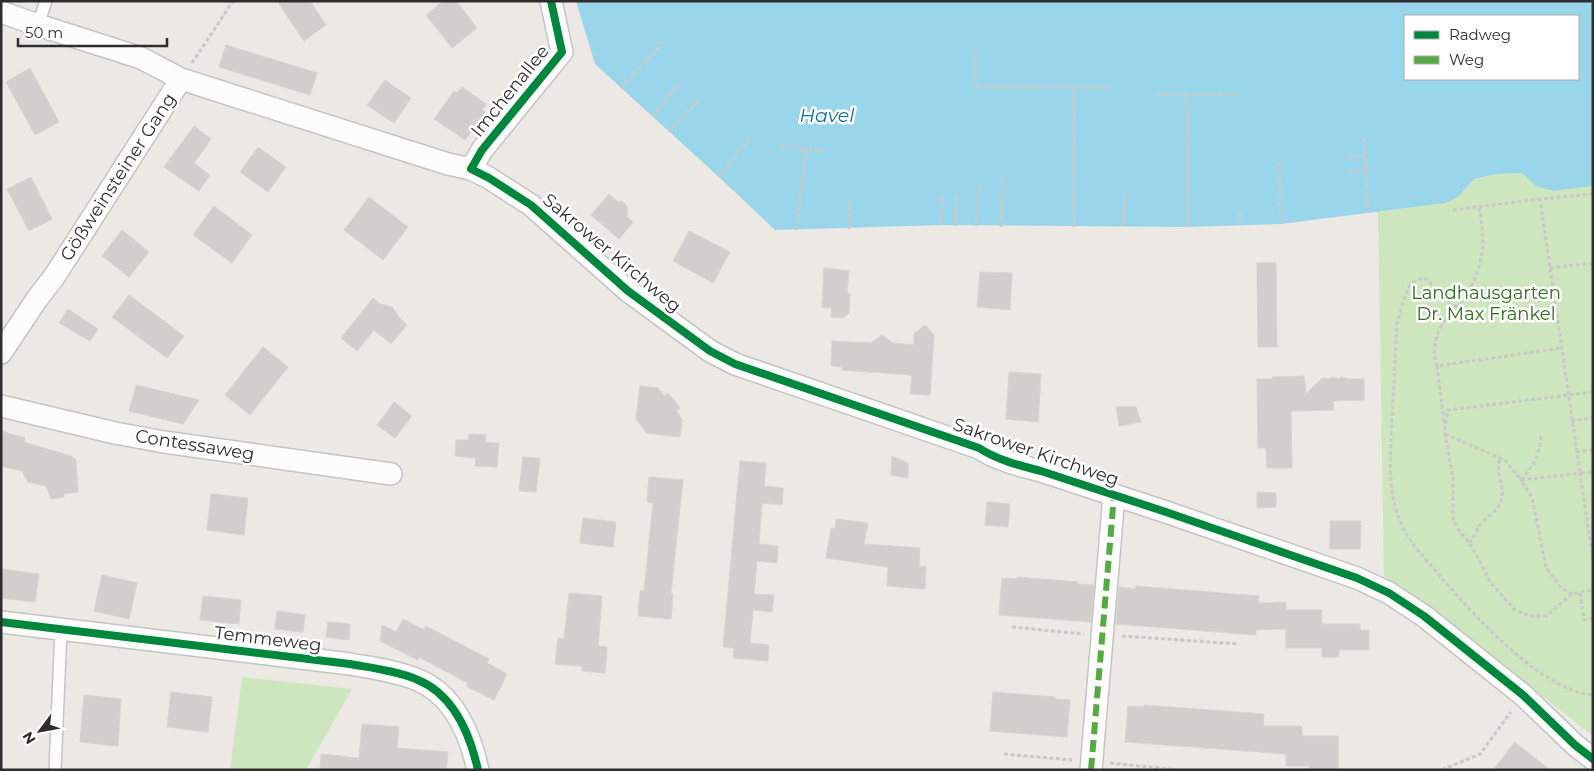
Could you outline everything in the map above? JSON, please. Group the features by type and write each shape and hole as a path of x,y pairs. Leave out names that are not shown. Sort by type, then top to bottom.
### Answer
{"street":[{"name":"Imchenallee","path":"472,169 482,150 562,52 551,1"},
{"name":"Sakrower Kirchweg","path":"1,12 141,58 181,79 448,164 472,169 490,178 531,205 628,291 710,351 735,364 979,448 987,453 1025,467 1114,495 1348,575 1380,588 1424,616 1523,695 1575,745 1593,758"},
{"name":"Gößweinsteiner Gang","path":"1,353 54,277 181,79"},
{"name":"Contessaweg","path":"1,406 115,433 164,442 391,474"},
{"name":"Sakrower Kirchweg","path":"1092,766 1114,495"},
{"name":"Temmeweg","path":"1,622 350,664 391,672 417,680 431,687 448,702 461,719 472,746 478,770"}],"lane":[{"path":"38,25 46,1"},
{"path":"55,770 61,629"}],"path":[{"path":"621,88 662,42"},
{"path":"975,50 975,87 1110,87"},
{"path":"652,116 681,82"},
{"path":"1074,87 1074,227"},
{"path":"1157,95 1239,94"},
{"path":"1187,95 1188,227"},
{"path":"669,132 699,99"},
{"path":"720,178 751,136"},
{"path":"1364,139 1368,213"},
{"path":"780,146 824,151"},
{"path":"796,230 806,148"},
{"path":"1348,157 1365,156"},
{"path":"1279,163 1281,224"},
{"path":"1348,172 1366,170"},
{"path":"1001,227 1003,178"},
{"path":"976,226 980,185"},
{"path":"1123,226 1125,192"},
{"path":"1453,210 1593,194"},
{"path":"941,196 941,226"},
{"path":"849,229 850,197"},
{"path":"955,226 957,197"},
{"path":"1540,199 1571,421 1593,560"},
{"path":"1479,207 1484,241 1482,256 1470,290 1445,319 1440,328 1434,352 1453,478 1453,519 1469,543 1490,582 1515,610 1530,616 1546,616 1572,594 1593,590"},
{"path":"1240,214 1240,226"},
{"path":"1550,268 1593,263"},
{"path":"1456,307 1425,278 1418,279 1410,286 1397,324 1390,449 1391,483 1394,503 1402,526 1412,543 1474,616 1523,660 1557,684 1583,694 1593,695"},
{"path":"1437,366 1561,348"},
{"path":"1445,424 1448,410 1593,392"},
{"path":"1571,421 1593,418"},
{"path":"1445,434 1505,460 1521,480 1532,498 1546,568 1560,588 1572,594"},
{"path":"1521,480 1535,463 1541,436"},
{"path":"1576,452 1593,450"},
{"path":"1469,543 1479,526 1499,506 1502,499 1498,462 1500,458"},
{"path":"1521,480 1593,472"},
{"path":"1580,593 1584,620 1593,619"},
{"path":"1012,627 1239,644"},
{"path":"1442,770 1480,754 1523,695"},
{"path":"1004,754 1092,766 1179,770"}],"green space":[{"name":"Landhausgarten Dr. Max Fränkel","path":"1522,173 1536,186 1553,191 1593,186 1593,736 1411,593 1384,577 1378,212 1446,203 1458,197 1474,179 1496,174"},
{"path":"242,677 352,689 306,770 230,770"}],"water":[{"name":"Havel","path":"576,1 1593,1 1593,186 1553,191 1536,186 1522,173 1496,174 1474,179 1458,197 1446,203 1281,224 1188,227 941,225 775,230 595,64"}],"building":[{"path":"277,1 310,1 326,25 304,41"},
{"path":"443,1 456,1 477,28 452,48 426,15"},
{"path":"226,45 317,73 310,95 219,67"},
{"path":"30,68 59,122 35,135 6,82"},
{"path":"385,80 411,98 394,123 367,105"},
{"path":"462,87 486,104 482,110 485,112 465,140 434,119 454,91 457,93"},
{"path":"194,126 211,139 194,163 210,175 199,191 164,167"},
{"path":"258,147 286,167 268,192 240,172"},
{"path":"31,177 52,219 29,231 7,189"},
{"path":"609,194 618,202 622,201 627,206 628,218 633,222 619,239 591,215"},
{"path":"369,197 408,227 383,260 344,230"},
{"path":"214,206 252,235 232,263 193,235"},
{"path":"122,230 149,252 129,277 102,256"},
{"path":"689,231 730,252 713,283 673,261"},
{"path":"1257,263 1276,263 1277,347 1258,347"},
{"path":"824,268 849,271 847,293 850,294 849,313 843,318 831,317 832,308 822,307"},
{"path":"980,272 1012,273 1010,310 977,307"},
{"path":"129,295 184,336 167,358 112,317"},
{"path":"373,298 380,304 393,308 400,319 407,325 391,344 374,330 357,351 341,338"},
{"path":"68,309 98,329 90,341 59,323"},
{"path":"925,325 934,335 930,395 910,394 912,375 842,370 842,367 831,366 832,341 871,343 882,335 893,343 914,345 914,334"},
{"path":"263,347 288,367 250,415 225,395"},
{"path":"1009,372 1041,374 1038,422 1006,419"},
{"path":"1304,376 1306,394 1322,378 1364,379 1364,400 1333,401 1334,410 1291,411 1292,468 1267,468 1266,448 1258,448 1257,379"},
{"path":"136,385 199,400 183,424 129,411"},
{"path":"640,386 658,388 664,396 668,393 680,408 676,411 682,419 680,437 647,433 636,419"},
{"path":"394,402 412,416 395,438 377,425"},
{"path":"1116,407 1136,407 1141,422 1119,426"},
{"path":"1,431 25,438 24,442 71,456 76,460 78,492 64,494 64,497 51,499 46,486 28,482 22,471 1,466"},
{"path":"469,434 486,435 485,442 499,443 497,467 475,466 476,458 455,456 456,440 468,440"},
{"path":"892,456 908,463 908,478 891,475"},
{"path":"523,457 540,458 536,492 519,491"},
{"path":"740,461 766,463 764,486 783,488 782,505 762,503 759,544 778,546 777,563 757,561 754,594 774,595 772,612 753,610 750,643 769,645 768,661 733,658 734,648 723,647"},
{"path":"649,477 683,480 671,593 673,594 671,619 638,616 640,591 644,591 653,503 647,502"},
{"path":"1257,492 1276,493 1276,507 1257,508"},
{"path":"211,494 248,498 244,535 207,530"},
{"path":"987,502 1010,504 1008,527 985,525"},
{"path":"583,518 616,522 613,547 580,543"},
{"path":"836,519 868,523 864,544 920,548 919,566 926,567 925,589 887,586 888,567 826,558 831,528 835,529"},
{"path":"1330,521 1361,521 1360,549 1330,549"},
{"path":"1,569 39,574 35,602 1,598"},
{"path":"102,575 137,583 129,619 94,611"},
{"path":"1017,577 1094,585 1091,622 999,615 1002,578 1017,579"},
{"path":"1136,586 1259,596 1258,603 1286,602 1286,610 1322,610 1322,624 1360,624 1360,630 1369,630 1369,650 1339,650 1339,657 1322,657 1322,648 1286,648 1286,629 1256,630 1256,635 1116,624 1119,587 1136,589"},
{"path":"569,593 602,596 598,646 607,647 605,673 582,671 582,666 555,664 558,638 564,639"},
{"path":"203,596 241,600 239,624 200,620"},
{"path":"277,611 305,615 303,632 275,629"},
{"path":"403,619 424,630 426,626 489,659 487,663 507,674 494,700 466,686 468,683 419,657 418,660 380,641 382,625 396,632"},
{"path":"328,622 350,624 349,640 326,637"},
{"path":"171,692 212,697 208,732 167,727"},
{"path":"993,692 1070,700 1067,737 990,731"},
{"path":"84,695 121,699 118,746 80,742"},
{"path":"1144,705 1264,714 1263,726 1302,726 1302,736 1338,736 1338,770 1309,770 1309,766 1286,766 1286,754 1125,742 1128,706 1144,707"},
{"path":"362,724 399,727 397,748 448,752 446,770 320,770 321,754 359,758"},
{"path":"1515,742 1550,770 1493,770"}],"marked path":[{"path":"1091,770 1114,495"}],"cycle path":[{"path":"551,1 562,52 482,150 471,169 489,178 531,205 628,291 710,351 735,364 979,448 1009,462 1166,512 1357,578 1389,593 1424,616 1523,695 1575,745 1593,759"},
{"path":"1,622 350,664 402,674 431,687 451,706 465,730 478,770"}]}
